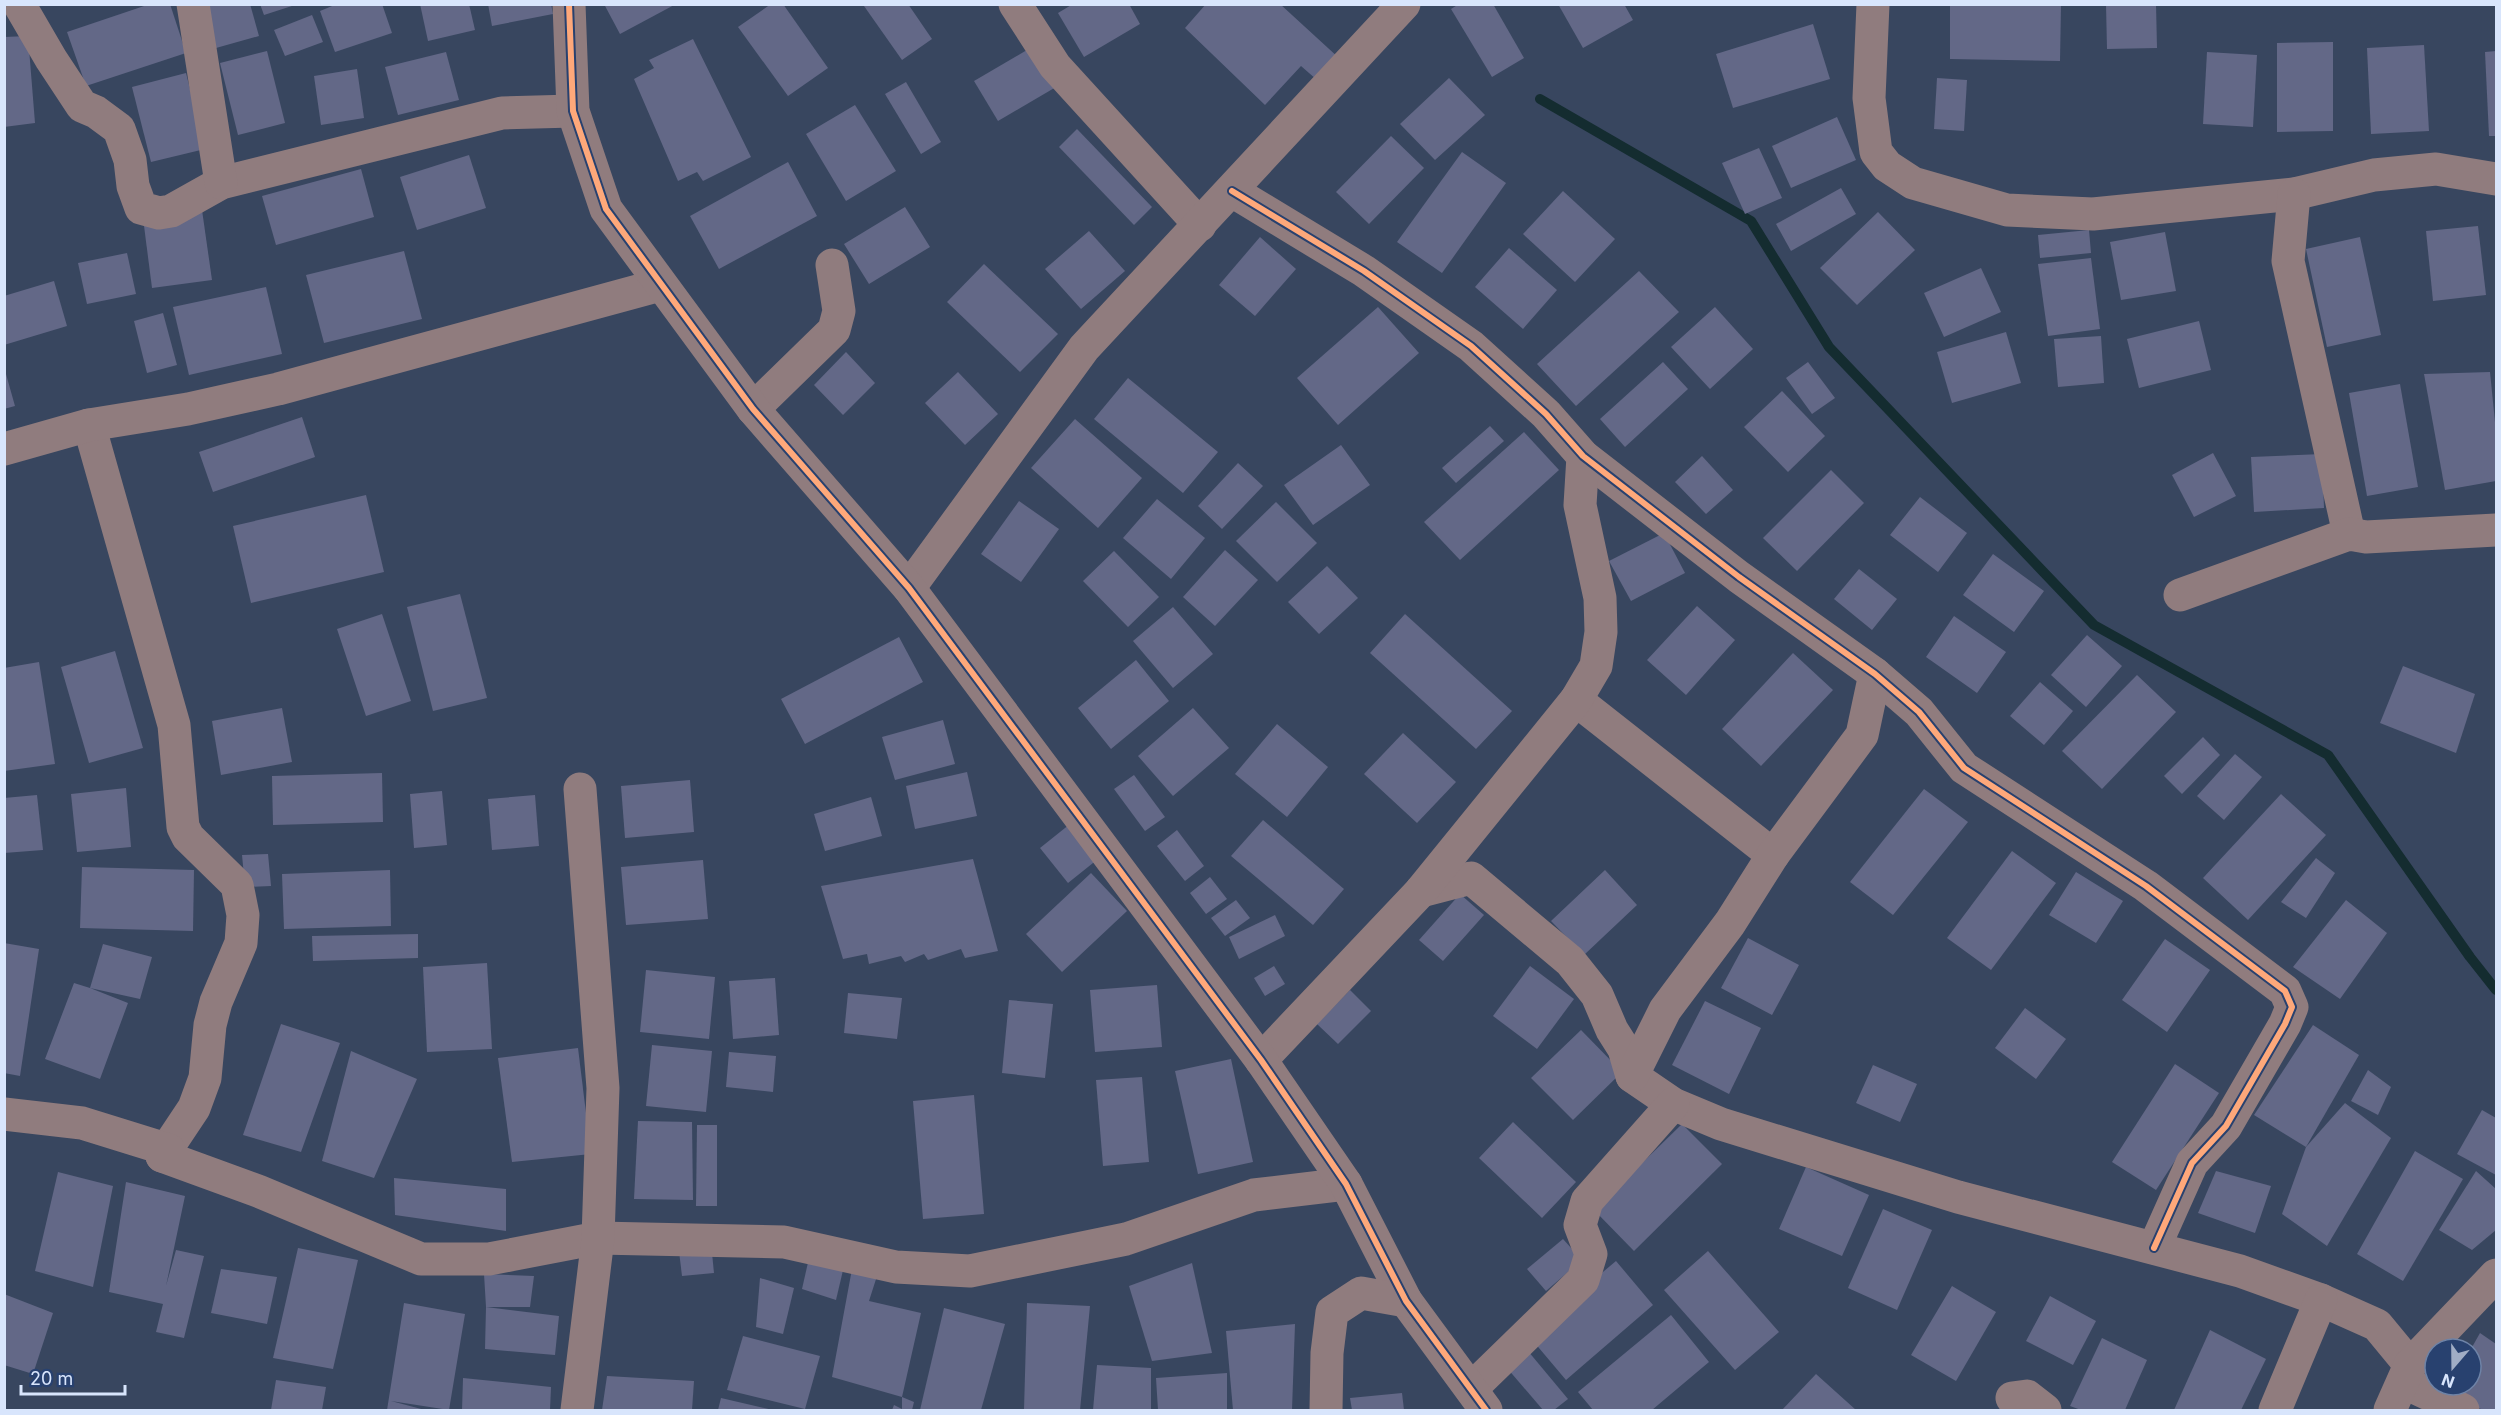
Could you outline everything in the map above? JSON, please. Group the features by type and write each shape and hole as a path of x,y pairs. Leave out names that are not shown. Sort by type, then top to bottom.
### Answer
{"street":[{"path":"19,4 82,106 96,112 119,129 130,160 133,186 141,208 159,213 171,211 221,183 502,113 573,111"},
{"path":"193,4 221,183"},
{"path":"569,4 573,111 606,209 753,409 909,588 1261,1060 1346,1184 1406,1301 1478,1400 1583,1281 1591,1254 1580,1225 1587,1201 1673,1104"},
{"path":"1015,4 1055,66 1200,225"},
{"path":"909,588 1084,348 1404,4"},
{"path":"1873,4 1869,98 1876,152 1887,166 1913,183 2007,210 2093,214 2294,194 2374,175 2436,169 2496,179"},
{"path":"1232,191 1364,271 1472,346 1546,414 1582,456 1739,577 1875,674 1919,712 1964,768 2146,886 2285,991 2292,1007 2285,1024 2226,1126 2192,1163 2154,1248"},
{"path":"2294,194 2288,261 2349,534"},
{"path":"753,409 834,330 839,311 832,265"},
{"path":"4,449 89,425 188,409 278,389 660,285"},
{"path":"89,425 174,725 183,827 188,837 237,885 243,915 241,943 216,1002 210,1025 205,1078 194,1108 164,1153"},
{"path":"1261,1060 1421,891 1576,700 1596,666 1601,632 1600,598 1580,505 1582,456"},
{"path":"2180,595 2349,534 2366,537 2496,530"},
{"path":"1632,1076 1665,1010 1730,923 1773,855 1862,735 1875,674"},
{"path":"1576,700 1773,855"},
{"path":"577,1410 598,1238 603,1088 580,789"},
{"path":"1421,891 1472,878 1549,943 1570,961 1597,995 1612,1030 1624,1049 1632,1076 1673,1104 1721,1124 1958,1197 2240,1270 2321,1300 2377,1325 2401,1386 2463,1410"},
{"path":"4,1114 82,1123 164,1153 421,1258 489,1259 598,1238 784,1242 896,1267 970,1271 1126,1239 1254,1195 1346,1184"},
{"path":"2401,1386 2496,1275"},
{"path":"1326,1410 1327,1353 1332,1312 1361,1293 1406,1301"},
{"path":"2275,1410 2321,1300"},
{"path":"2012,1398 2027,1396 2045,1410"}],"building":[{"path":"150,4 170,4 186,53 86,86 67,32"},
{"path":"203,4 250,4 259,36 216,48"},
{"path":"260,4 295,4 295,5 264,15"},
{"path":"337,4 382,4 392,33 335,52 320,11"},
{"path":"420,4 469,4 475,30 428,41"},
{"path":"488,4 551,4 553,14 492,26"},
{"path":"604,4 676,4 620,34"},
{"path":"771,4 783,4 828,68 788,96 738,27"},
{"path":"866,4 908,4 932,39 902,60 864,6"},
{"path":"1073,4 1129,4 1140,24 1084,57 1058,13"},
{"path":"1206,4 1280,4 1340,59 1317,80 1301,66 1265,105 1185,28"},
{"path":"1459,4 1493,4 1524,58 1492,77 1451,9"},
{"path":"1558,4 1624,4 1633,20 1583,48"},
{"path":"1950,4 2061,4 2060,61 1950,59"},
{"path":"2106,4 2156,4 2157,48 2107,49"},
{"path":"312,15 323,42 285,56 274,30"},
{"path":"1813,24 1830,79 1733,108 1716,54"},
{"path":"28,36 35,123 4,127 4,37"},
{"path":"693,39 751,157 703,181 697,172 678,181 634,79 654,68 649,60"},
{"path":"2333,42 2333,131 2277,132 2277,43"},
{"path":"2424,45 2429,131 2371,134 2367,48"},
{"path":"1032,47 1056,87 998,121 974,81"},
{"path":"267,51 285,123 238,135 220,63"},
{"path":"2496,51 2496,136 2489,136 2485,52"},
{"path":"446,52 459,100 398,115 385,67"},
{"path":"2207,52 2257,55 2253,127 2203,124"},
{"path":"357,69 364,118 321,125 314,76"},
{"path":"186,73 205,149 151,162 132,87"},
{"path":"1449,78 1485,115 1435,160 1400,124"},
{"path":"1937,78 1967,80 1964,131 1934,129"},
{"path":"906,82 941,142 921,154 885,94"},
{"path":"855,105 896,171 846,201 806,134"},
{"path":"1837,117 1856,160 1791,188 1772,146"},
{"path":"1077,129 1152,207 1134,225 1059,147"},
{"path":"1391,136 1424,168 1369,224 1336,192"},
{"path":"1759,148 1782,198 1745,214 1722,163"},
{"path":"1462,152 1506,183 1442,273 1397,242"},
{"path":"469,155 486,208 417,230 400,177"},
{"path":"788,162 817,216 719,269 690,216"},
{"path":"361,169 374,217 276,245 262,196"},
{"path":"1841,188 1856,214 1791,251 1776,224"},
{"path":"1563,191 1615,239 1575,282 1523,234"},
{"path":"905,207 930,247 869,284 844,244"},
{"path":"202,210 212,280 152,288 143,218"},
{"path":"1878,212 1915,250 1857,305 1820,268"},
{"path":"2478,226 2486,295 2433,301 2426,231"},
{"path":"2089,230 2091,253 2040,258 2038,235"},
{"path":"1089,231 1125,271 1081,309 1045,269"},
{"path":"2165,232 2176,291 2121,300 2110,242"},
{"path":"1260,237 1296,269 1255,316 1219,285"},
{"path":"2360,237 2381,335 2327,347 2306,249"},
{"path":"1509,248 1557,290 1523,329 1475,287"},
{"path":"404,251 422,319 324,343 306,275"},
{"path":"127,253 136,294 87,304 78,263"},
{"path":"2091,258 2100,329 2048,336 2038,264"},
{"path":"984,264 1058,334 1020,372 947,302"},
{"path":"1981,268 2001,312 1944,337 1924,293"},
{"path":"1639,271 1679,312 1576,406 1537,364"},
{"path":"54,281 67,326 4,345 4,296"},
{"path":"266,287 282,354 189,375 173,307"},
{"path":"1378,307 1419,353 1338,425 1297,378"},
{"path":"1715,307 1753,349 1710,389 1671,347"},
{"path":"163,313 177,365 147,373 134,321"},
{"path":"2199,321 2211,370 2139,388 2127,339"},
{"path":"2006,332 2021,383 1952,403 1937,352"},
{"path":"2101,336 2104,383 2058,387 2054,339"},
{"path":"846,352 875,383 843,415 814,385"},
{"path":"1663,362 1688,389 1625,447 1600,419"},
{"path":"1808,362 1835,398 1812,414 1786,378"},
{"path":"4,367 15,406 4,409"},
{"path":"958,372 998,414 965,445 925,403"},
{"path":"2490,372 2496,432 2496,481 2445,490 2424,374"},
{"path":"1128,378 1218,452 1183,493 1094,419"},
{"path":"2400,384 2418,487 2367,496 2349,393"},
{"path":"1782,391 1825,436 1788,472 1744,427"},
{"path":"302,417 315,457 213,492 199,452"},
{"path":"1075,419 1142,478 1098,528 1031,468"},
{"path":"1490,426 1504,441 1456,483 1442,468"},
{"path":"1524,432 1559,470 1460,560 1424,522"},
{"path":"1341,445 1370,485 1313,525 1284,485"},
{"path":"2213,453 2236,496 2194,517 2172,475"},
{"path":"2322,454 2324,508 2254,512 2251,457"},
{"path":"1702,456 1733,490 1706,514 1675,482"},
{"path":"1238,463 1263,486 1222,529 1198,506"},
{"path":"1831,470 1864,503 1797,571 1763,538"},
{"path":"366,495 384,572 251,603 233,526"},
{"path":"1920,497 1967,533 1938,572 1890,535"},
{"path":"1157,499 1205,538 1171,579 1123,538"},
{"path":"1019,501 1059,529 1021,582 981,554"},
{"path":"1276,502 1317,543 1277,582 1236,541"},
{"path":"1664,533 1685,573 1631,601 1609,561"},
{"path":"1225,550 1258,580 1215,626 1183,597"},
{"path":"1114,551 1159,597 1128,627 1083,581"},
{"path":"1993,554 2044,591 2014,632 1963,595"},
{"path":"1327,566 1358,598 1319,634 1288,602"},
{"path":"1859,569 1897,599 1872,630 1834,599"},
{"path":"460,594 487,698 433,711 407,607"},
{"path":"1697,606 1735,640 1686,695 1647,660"},
{"path":"1173,607 1213,654 1173,688 1133,641"},
{"path":"382,614 411,701 366,716 337,629"},
{"path":"1405,614 1512,711 1476,749 1370,653"},
{"path":"1954,616 2006,652 1977,693 1926,657"},
{"path":"2087,635 2122,666 2086,707 2051,675"},
{"path":"899,637 923,682 805,744 781,699"},
{"path":"115,651 143,748 89,763 61,667"},
{"path":"1793,653 1833,690 1761,766 1722,729"},
{"path":"1136,660 1169,701 1111,749 1078,708"},
{"path":"39,662 55,764 4,771 4,668"},
{"path":"2403,666 2475,694 2456,753 2380,723"},
{"path":"2137,675 2176,712 2102,789 2062,751"},
{"path":"2040,682 2073,711 2044,745 2010,716"},
{"path":"282,708 292,762 221,775 212,721"},
{"path":"1193,708 1229,748 1173,796 1138,756"},
{"path":"943,720 955,764 895,780 882,737"},
{"path":"1277,724 1328,767 1287,817 1235,774"},
{"path":"1403,733 1456,782 1417,823 1364,774"},
{"path":"2203,737 2220,755 2182,794 2164,776"},
{"path":"2235,754 2262,777 2224,820 2197,796"},
{"path":"967,772 977,816 915,829 906,786"},
{"path":"382,773 383,822 273,825 272,776"},
{"path":"1134,775 1165,817 1145,831 1114,789"},
{"path":"690,780 694,832 625,838 621,786"},
{"path":"126,788 131,847 77,852 71,794"},
{"path":"1924,789 1968,822 1893,915 1850,882"},
{"path":"442,791 447,845 414,848 410,794"},
{"path":"2281,794 2326,835 2248,920 2203,878"},
{"path":"37,795 43,850 4,853 4,798"},
{"path":"535,795 539,846 492,850 488,799"},
{"path":"871,797 882,836 825,851 814,814"},
{"path":"1263,820 1344,889 1313,925 1231,856"},
{"path":"1070,824 1098,859 1068,883 1040,848"},
{"path":"1177,830 1204,866 1185,881 1157,846"},
{"path":"2012,851 2056,883 1991,970 1947,938"},
{"path":"268,854 271,886 245,887 242,855"},
{"path":"2316,858 2335,873 2306,918 2281,902"},
{"path":"973,859 998,951 965,958 961,949 928,960 924,954 905,962 901,956 869,964 867,954 843,959 821,886"},
{"path":"703,860 708,919 626,925 621,867"},
{"path":"82,867 194,870 193,931 80,928"},
{"path":"390,870 391,926 284,929 282,874"},
{"path":"1605,870 1637,905 1584,955 1551,921"},
{"path":"2076,872 2123,901 2096,943 2049,915"},
{"path":"1091,873 1127,911 1062,972 1026,934"},
{"path":"1210,877 1227,899 1206,914 1190,893"},
{"path":"1460,894 1484,915 1443,961 1419,940"},
{"path":"1236,900 1250,918 1225,936 1211,918"},
{"path":"2346,900 2387,933 2340,999 2293,967"},
{"path":"1275,915 1285,936 1239,959 1229,937"},
{"path":"418,934 418,958 313,961 312,936"},
{"path":"1748,938 1799,965 1772,1015 1721,988"},
{"path":"2165,939 2210,970 2167,1032 2122,1000"},
{"path":"4,943 39,949 20,1076 4,1073"},
{"path":"103,944 152,957 140,999 90,988"},
{"path":"487,963 492,1049 427,1052 423,967"},
{"path":"1274,966 1285,984 1265,996 1254,978"},
{"path":"1530,966 1574,999 1537,1049 1493,1016"},
{"path":"646,970 715,977 709,1039 640,1032"},
{"path":"775,978 779,1035 733,1039 729,981"},
{"path":"74,983 128,1003 100,1079 45,1059"},
{"path":"1157,985 1162,1047 1095,1052 1090,990"},
{"path":"1350,990 1371,1011 1338,1044 1317,1024"},
{"path":"848,993 902,998 897,1039 844,1033"},
{"path":"1009,1000 1053,1004 1045,1078 1002,1073"},
{"path":"1705,1001 1761,1028 1729,1094 1672,1065"},
{"path":"2025,1008 2066,1039 2036,1079 1995,1048"},
{"path":"281,1024 340,1043 301,1152 243,1135"},
{"path":"2313,1025 2359,1055 2306,1147 2254,1115"},
{"path":"1581,1030 1622,1072 1573,1120 1531,1078"},
{"path":"652,1045 712,1051 706,1112 646,1106"},
{"path":"578,1048 591,1154 512,1162 498,1058"},
{"path":"351,1051 417,1079 374,1178 322,1161"},
{"path":"729,1052 776,1056 773,1092 726,1087"},
{"path":"1231,1059 1253,1162 1198,1174 1175,1071"},
{"path":"2175,1064 2219,1093 2156,1190 2112,1162"},
{"path":"1873,1065 1917,1084 1900,1122 1856,1103"},
{"path":"2368,1070 2391,1087 2378,1115 2351,1101"},
{"path":"1142,1077 1149,1162 1103,1166 1096,1080"},
{"path":"974,1095 984,1214 923,1219 913,1101"},
{"path":"2345,1103 2391,1138 2327,1246 2282,1214 2306,1147"},
{"path":"2482,1110 2496,1118 2496,1175 2457,1154"},
{"path":"638,1121 692,1122 693,1200 634,1199"},
{"path":"1513,1122 1576,1182 1542,1218 1479,1158"},
{"path":"1682,1124 1722,1164 1634,1251 1594,1210"},
{"path":"697,1125 717,1125 717,1206 696,1206"},
{"path":"2415,1151 2463,1179 2403,1281 2357,1254"},
{"path":"1806,1167 1869,1195 1842,1256 1779,1229"},
{"path":"2216,1171 2271,1186 2255,1233 2198,1213"},
{"path":"2476,1171 2496,1189 2496,1230 2472,1250 2439,1230"},
{"path":"58,1172 113,1186 93,1287 35,1271"},
{"path":"394,1178 506,1189 506,1231 395,1215"},
{"path":"126,1182 185,1196 166,1286 176,1250 204,1256 184,1338 156,1332 163,1304 109,1292"},
{"path":"1883,1209 1932,1230 1897,1310 1848,1288"},
{"path":"1563,1239 1582,1260 1546,1291 1527,1269"},
{"path":"298,1248 358,1260 333,1369 273,1358"},
{"path":"679,1251 712,1253 714,1273 682,1276"},
{"path":"1708,1251 1779,1332 1735,1370 1664,1290"},
{"path":"809,1258 844,1266 836,1300 802,1289"},
{"path":"1616,1261 1653,1305 1566,1380 1528,1335"},
{"path":"1192,1263 1212,1353 1152,1361 1129,1286"},
{"path":"221,1269 277,1277 267,1324 211,1313"},
{"path":"852,1269 877,1276 869,1301 921,1313 902,1397 832,1377"},
{"path":"484,1274 534,1276 530,1307 486,1307"},
{"path":"760,1278 794,1288 783,1334 756,1327"},
{"path":"1952,1286 1996,1312 1956,1381 1911,1355"},
{"path":"4,1294 53,1313 33,1374 4,1365"},
{"path":"2050,1296 2096,1321 2073,1365 2026,1341"},
{"path":"404,1303 465,1314 449,1410 391,1401 425,1410 387,1410"},
{"path":"1027,1303 1090,1306 1080,1410 1024,1410"},
{"path":"486,1307 559,1316 555,1355 485,1349"},
{"path":"944,1308 1005,1324 981,1410 920,1410"},
{"path":"1671,1315 1709,1362 1652,1410 1593,1410 1578,1392"},
{"path":"1295,1324 1292,1410 1233,1410 1226,1331"},
{"path":"2210,1330 2266,1359 2241,1410 2174,1410"},
{"path":"2480,1333 2496,1344 2496,1410 2483,1410 2455,1397 2483,1397 2483,1337 2478,1337"},
{"path":"743,1336 820,1356 805,1409 727,1390"},
{"path":"2102,1338 2147,1360 2125,1410 2081,1410 2070,1406"},
{"path":"1528,1351 1568,1399 1554,1410 1543,1410 1507,1368"},
{"path":"1097,1365 1151,1368 1151,1410 1093,1410"},
{"path":"1227,1373 1227,1410 1158,1410 1156,1378"},
{"path":"1816,1374 1856,1410 1782,1410"},
{"path":"607,1376 694,1381 692,1410 602,1410"},
{"path":"463,1378 551,1387 550,1410 462,1410"},
{"path":"276,1380 326,1387 322,1410 271,1410"},
{"path":"1402,1393 1404,1410 1352,1410 1350,1398"},
{"path":"902,1397 914,1402 912,1410 892,1410 894,1405 902,1409"},
{"path":"721,1398 773,1410 718,1410"}],"waterway":[{"path":"1540,99 1751,221 1829,347 2094,625 2328,755 2470,957 2496,990"}],"cycle path":[{"path":"569,4 573,111 606,209 753,409 909,588 1261,1060 1346,1184 1406,1301 1486,1410"},
{"path":"1232,191 1364,271 1471,346 1546,414 1583,456 1739,577 1875,674 1919,712 1964,768 2146,886 2285,991 2292,1007 2285,1024 2226,1126 2192,1163 2154,1248"}]}
